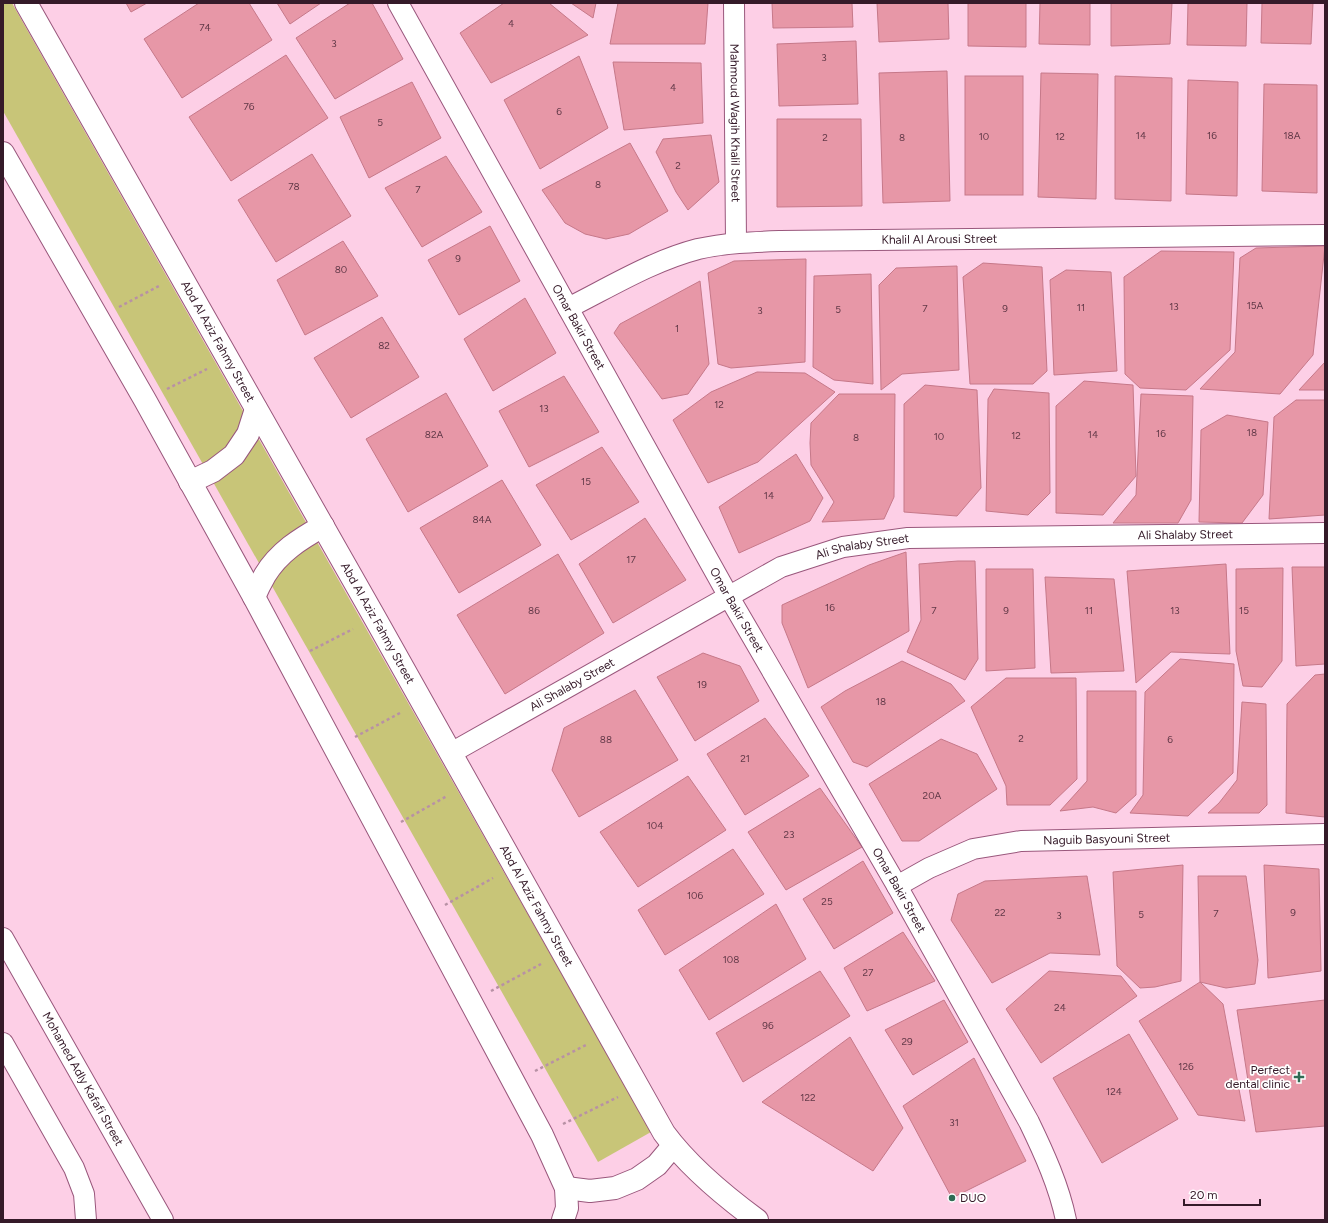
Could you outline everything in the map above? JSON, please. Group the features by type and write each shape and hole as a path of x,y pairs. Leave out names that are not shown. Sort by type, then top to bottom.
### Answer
{"main road":[{"name":"Abd Al Aziz Fahmy Street","path":"26,3 469,784 664,1133 673,1146 700,1172 727,1197 757,1220"},
{"path":"3,153 145,400 254,597 542,1135 566,1188 567,1208 563,1220"},
{"path":"190,482 213,471 234,455 248,434 256,409"},
{"path":"254,597 265,575 281,554 301,538 323,526"},
{"path":"566,1188 590,1191 615,1188 637,1179 658,1165 673,1146"}],"street":[{"name":"Omar Bakir Street","path":"398,3 729,597 897,886 1029,1122 1044,1152 1056,1184 1066,1220"},
{"name":"Mahmoud Wagih Khalil Street","path":"734,3 736,242"},
{"name":"Khalil Al Arousi Street","path":"568,308 661,261 698,249 736,242 1325,235"},
{"name":"Ali Shalaby Street","path":"451,753 781,567 843,547 908,538 1325,533"},
{"name":"Naguib Basyouni Street","path":"897,886 928,868 973,849 1021,841 1325,834"},
{"name":"Mohamed Adly Kafafi Street","path":"3,938 163,1220"},
{"path":"3,1043 74,1168 84,1194 86,1220"}],"path":[{"path":"97,318 180,275"},
{"path":"145,400 227,358"},
{"path":"288,662 375,618"},
{"path":"334,748 422,701"},
{"path":"380,833 469,784"},
{"path":"425,917 514,866"},
{"path":"470,1002 562,952"},
{"path":"513,1082 608,1034"},
{"path":"542,1135 638,1087"}],"shaded area":[{"path":"3,3 12,3 651,1132 598,1162 3,111"}],"building":[{"path":"126,3 147,3 131,12"},
{"path":"199,3 249,3 272,40 182,98 144,39"},
{"path":"277,3 321,3 290,24"},
{"path":"350,3 372,3 403,59 335,99 296,38"},
{"path":"504,3 549,3 588,35 491,83 460,33"},
{"path":"571,3 596,3 593,18"},
{"path":"618,3 708,3 705,44 610,44"},
{"path":"772,3 852,3 853,27 773,28"},
{"path":"877,3 948,3 949,39 879,42"},
{"path":"968,3 1026,3 1026,47 968,46"},
{"path":"1040,3 1090,3 1090,45 1039,44"},
{"path":"1111,3 1172,3 1170,44 1111,46"},
{"path":"1188,3 1247,3 1246,46 1187,45"},
{"path":"1262,3 1313,3 1311,44 1261,43"},
{"path":"856,41 858,104 779,106 777,44"},
{"path":"286,55 328,118 231,181 189,117"},
{"path":"579,56 608,128 540,169 504,100"},
{"path":"613,62 701,63 703,123 624,130"},
{"path":"947,71 950,201 883,203 879,73"},
{"path":"1041,73 1098,74 1096,199 1038,197"},
{"path":"965,76 1023,76 1023,195 965,195"},
{"path":"1115,76 1172,78 1171,201 1115,199"},
{"path":"1188,80 1238,82 1237,196 1186,194"},
{"path":"412,82 441,138 369,178 340,117"},
{"path":"1264,84 1317,85 1317,193 1262,191"},
{"path":"777,119 861,119 862,206 777,207"},
{"path":"711,135 719,182 688,210 676,192 656,152 663,139"},
{"path":"630,143 668,211 629,234 606,239 585,234 565,223 542,190"},
{"path":"312,154 351,216 276,262 238,200"},
{"path":"446,156 482,212 422,247 385,188"},
{"path":"490,226 520,281 459,315 428,260"},
{"path":"343,241 378,296 305,335 277,280"},
{"path":"1325,246 1313,355 1280,394 1200,389 1235,352 1240,258 1256,248"},
{"path":"1161,251 1234,252 1230,350 1186,390 1140,388 1125,374 1124,277"},
{"path":"806,259 805,362 731,368 718,364 708,273 734,261"},
{"path":"983,263 1042,267 1047,371 1033,384 970,384 963,277"},
{"path":"957,266 959,370 902,374 881,390 879,285 896,268"},
{"path":"1066,270 1111,272 1117,371 1054,375 1050,280"},
{"path":"871,274 873,384 834,380 813,367 814,276"},
{"path":"700,281 709,364 688,394 662,399 614,333 620,324"},
{"path":"525,298 556,353 493,391 464,339"},
{"path":"382,317 419,377 351,418 314,358"},
{"path":"1325,362 1325,390 1299,390"},
{"path":"757,372 805,373 835,392 758,462 708,483 673,420 711,392"},
{"path":"564,376 599,432 529,467 499,411"},
{"path":"1084,381 1133,385 1136,476 1103,515 1056,513 1056,406"},
{"path":"925,385 977,390 981,488 957,516 904,512 904,404"},
{"path":"994,389 1049,393 1050,493 1028,515 986,511 988,399"},
{"path":"446,393 488,466 408,512 366,439"},
{"path":"839,394 895,394 894,497 884,519 822,522 834,502 811,465 811,423"},
{"path":"1141,394 1193,396 1191,500 1178,523 1113,523 1136,495"},
{"path":"1296,400 1325,400 1325,515 1269,519 1274,417"},
{"path":"1227,415 1268,422 1263,495 1242,523 1199,522 1201,430"},
{"path":"602,447 639,502 571,540 536,485"},
{"path":"796,454 823,498 810,521 739,553 719,507"},
{"path":"502,480 541,545 459,593 420,528"},
{"path":"645,518 686,580 613,623 579,564"},
{"path":"906,552 909,631 808,688 782,623 782,605 869,565"},
{"path":"558,554 604,633 505,694 457,615"},
{"path":"975,561 978,659 965,680 907,652 921,620 919,564"},
{"path":"1226,564 1230,654 1171,652 1136,683 1127,571"},
{"path":"1292,567 1325,567 1325,664 1296,666"},
{"path":"1283,568 1282,661 1262,687 1243,686 1236,651 1236,569"},
{"path":"986,569 1033,569 1035,668 986,671"},
{"path":"1045,577 1114,579 1124,671 1051,673"},
{"path":"703,653 740,666 759,701 695,741 657,677"},
{"path":"1180,659 1234,664 1233,773 1188,816 1130,813 1143,795 1145,692"},
{"path":"902,661 951,684 965,701 867,767 853,762 821,707 845,691"},
{"path":"1325,674 1325,817 1286,813 1287,704 1315,675"},
{"path":"1006,678 1076,678 1077,779 1050,805 1007,805 1006,786 971,707"},
{"path":"635,690 678,760 579,817 552,770 564,728"},
{"path":"1087,691 1136,691 1136,795 1116,813 1093,807 1060,811 1087,781"},
{"path":"1242,702 1266,704 1267,805 1259,813 1208,813 1219,803 1237,780"},
{"path":"765,718 809,776 745,815 707,754"},
{"path":"941,739 977,754 997,789 919,841 902,841 869,784"},
{"path":"688,776 726,830 638,887 600,832"},
{"path":"820,788 862,847 786,890 748,832"},
{"path":"733,849 764,894 665,955 638,910"},
{"path":"863,861 893,913 834,949 803,899"},
{"path":"1183,865 1181,981 1155,987 1140,988 1117,966 1113,872"},
{"path":"1264,865 1319,869 1321,971 1268,978"},
{"path":"1087,876 1100,955 1050,953 992,983 951,920 958,894 985,881"},
{"path":"1198,876 1246,876 1258,960 1255,984 1226,988 1200,982"},
{"path":"776,904 806,959 709,1020 679,970"},
{"path":"903,932 935,981 867,1011 844,968"},
{"path":"820,971 850,1016 743,1082 716,1033"},
{"path":"1049,971 1121,976 1137,996 1041,1063 1006,1009"},
{"path":"1200,982 1223,1004 1245,1121 1198,1115 1139,1021"},
{"path":"944,1000 968,1042 913,1075 885,1030"},
{"path":"1325,1000 1325,1126 1256,1132 1237,1010"},
{"path":"1129,1034 1178,1119 1102,1163 1053,1078"},
{"path":"850,1037 903,1128 873,1171 762,1102"},
{"path":"974,1058 1026,1161 952,1198 903,1106"}],"place":[{"name":"Perfect dental clinic","path":"1299,1077"},
{"name":"DUO","path":"952,1198"}]}
